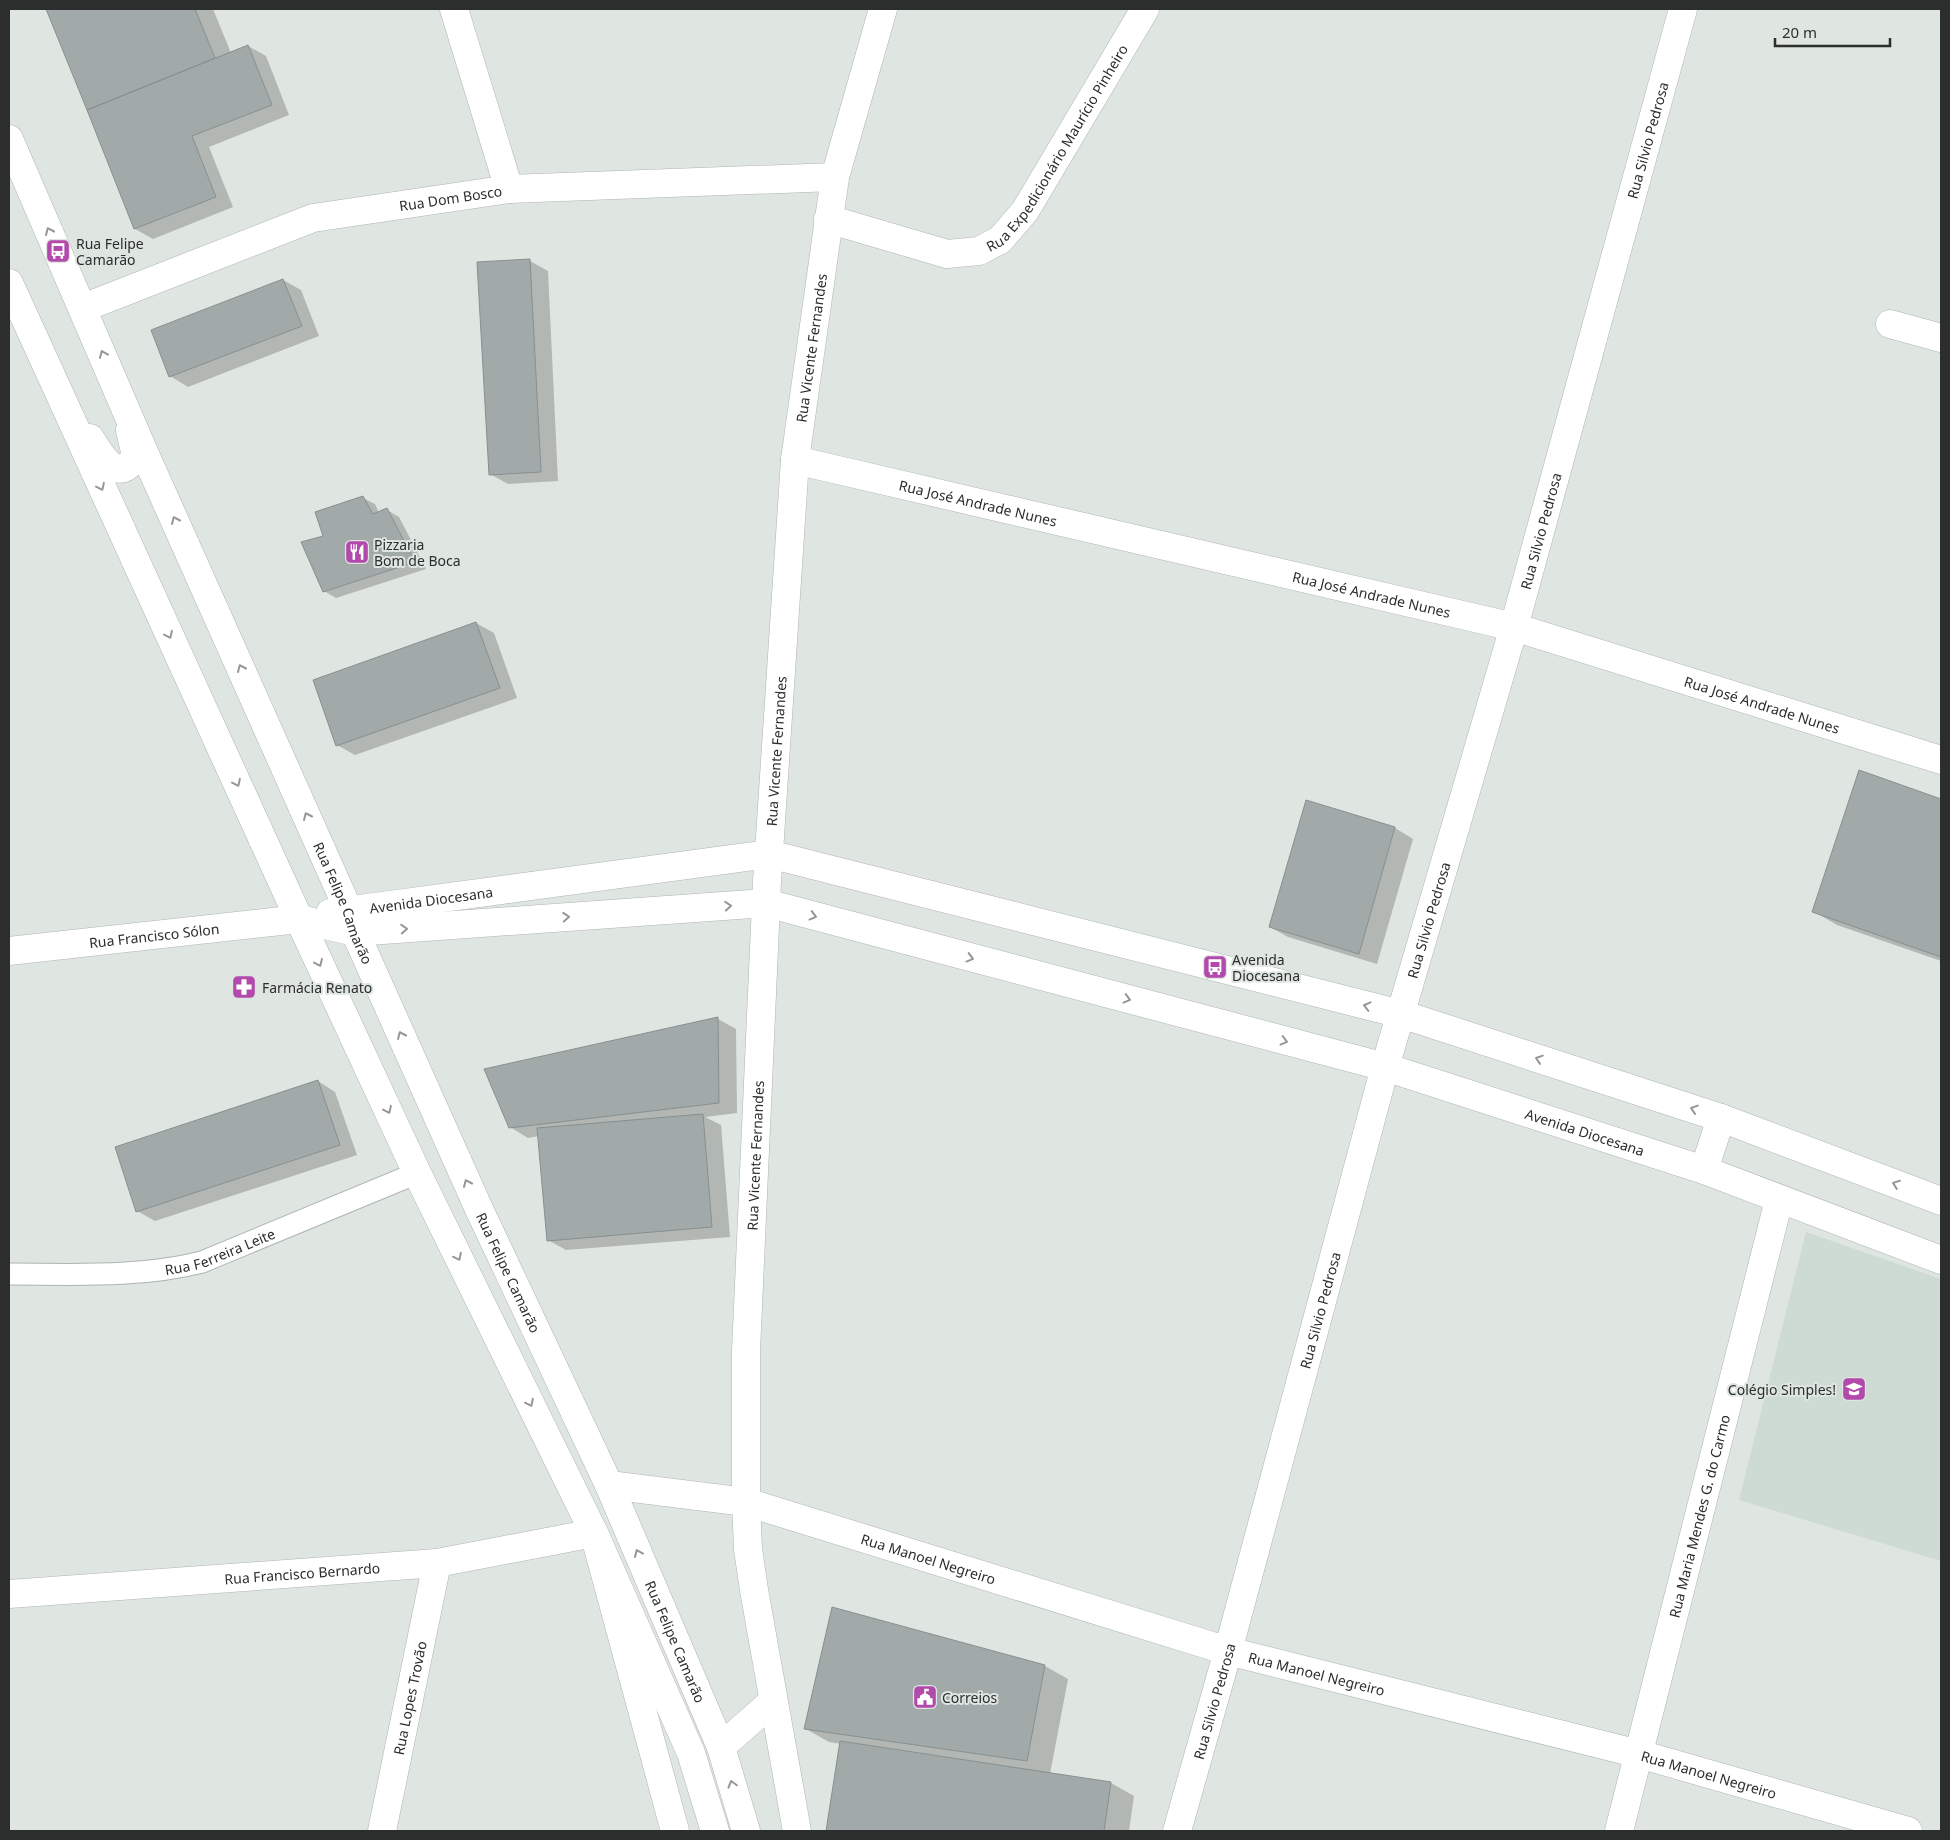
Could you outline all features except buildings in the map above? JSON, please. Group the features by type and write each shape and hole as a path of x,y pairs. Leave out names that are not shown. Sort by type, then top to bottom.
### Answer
{"street":[{"path":"454,9 509,189"},
{"name":"Rua Vicente Fernandes","path":"746,1502 746,1351 766,903 795,460 835,177 883,9"},
{"name":"Rua Expedicionário Maurício Pinheiro","path":"828,218 947,254 979,251 1000,240 1025,211 1145,9"},
{"name":"Rua Silvio Pedrosa","path":"1177,1831 1228,1651 1385,1068 1514,627 1683,9"},
{"name":"Rua Felipe Camarão","path":"9,139 483,1218 610,1485 721,1747 746,1831"},
{"name":"Rua Dom Bosco","path":"83,308 313,218 509,189 835,177"},
{"path":"9,283 417,1173 594,1533 690,1753 715,1831"},
{"path":"1890,324 1941,338"},
{"path":"28,326 98,452 108,464 115,468 124,468 131,464 136,456 117,387"},
{"name":"Rua José Andrade Nunes","path":"795,460 1514,627 1941,760"},
{"name":"Avenida Diocesana","path":"352,920 769,854 1401,1014 1721,1118 1941,1201"},
{"name":"Avenida Diocesana","path":"299,919 352,920 766,903 1385,1068 1704,1170 1941,1260"},
{"name":"Rua Francisco Sólon","path":"9,951 299,919"},
{"path":"1704,1170 1721,1118"},
{"name":"Rua Maria Mendes G. do Carmo","path":"1620,1831 1779,1200"},
{"name":"Rua Manoel Negreiro","path":"610,1485 746,1502 1228,1651 1639,1754 1908,1831"},
{"path":"746,1502 748,1549 797,1831"},
{"path":"594,1533 675,1831"},
{"name":"Rua Francisco Bernardo","path":"9,1594 437,1563 594,1533"},
{"name":"Rua Lopes Trovão","path":"382,1831 437,1563"},
{"path":"721,1747 773,1701"}],"lane":[{"name":"Rua Ferreira Leite","path":"9,1274 121,1274 171,1270 194,1264 417,1173"}],"shaded area":[{"name":"Colégio Simples!","path":"1806,1232 1941,1279 1941,1561 1739,1500"}],"place":[{"name":"Rua Felipe Camarão","path":"58,251"},
{"name":"Pizzaria Bom de Boca","path":"357,552"},
{"name":"Avenida Diocesana","path":"1215,967"},
{"name":"Farmácia Renato","path":"244,987"},
{"name":"Colégio Simples!","path":"1854,1389"},
{"name":"Correios","path":"925,1697"}]}
